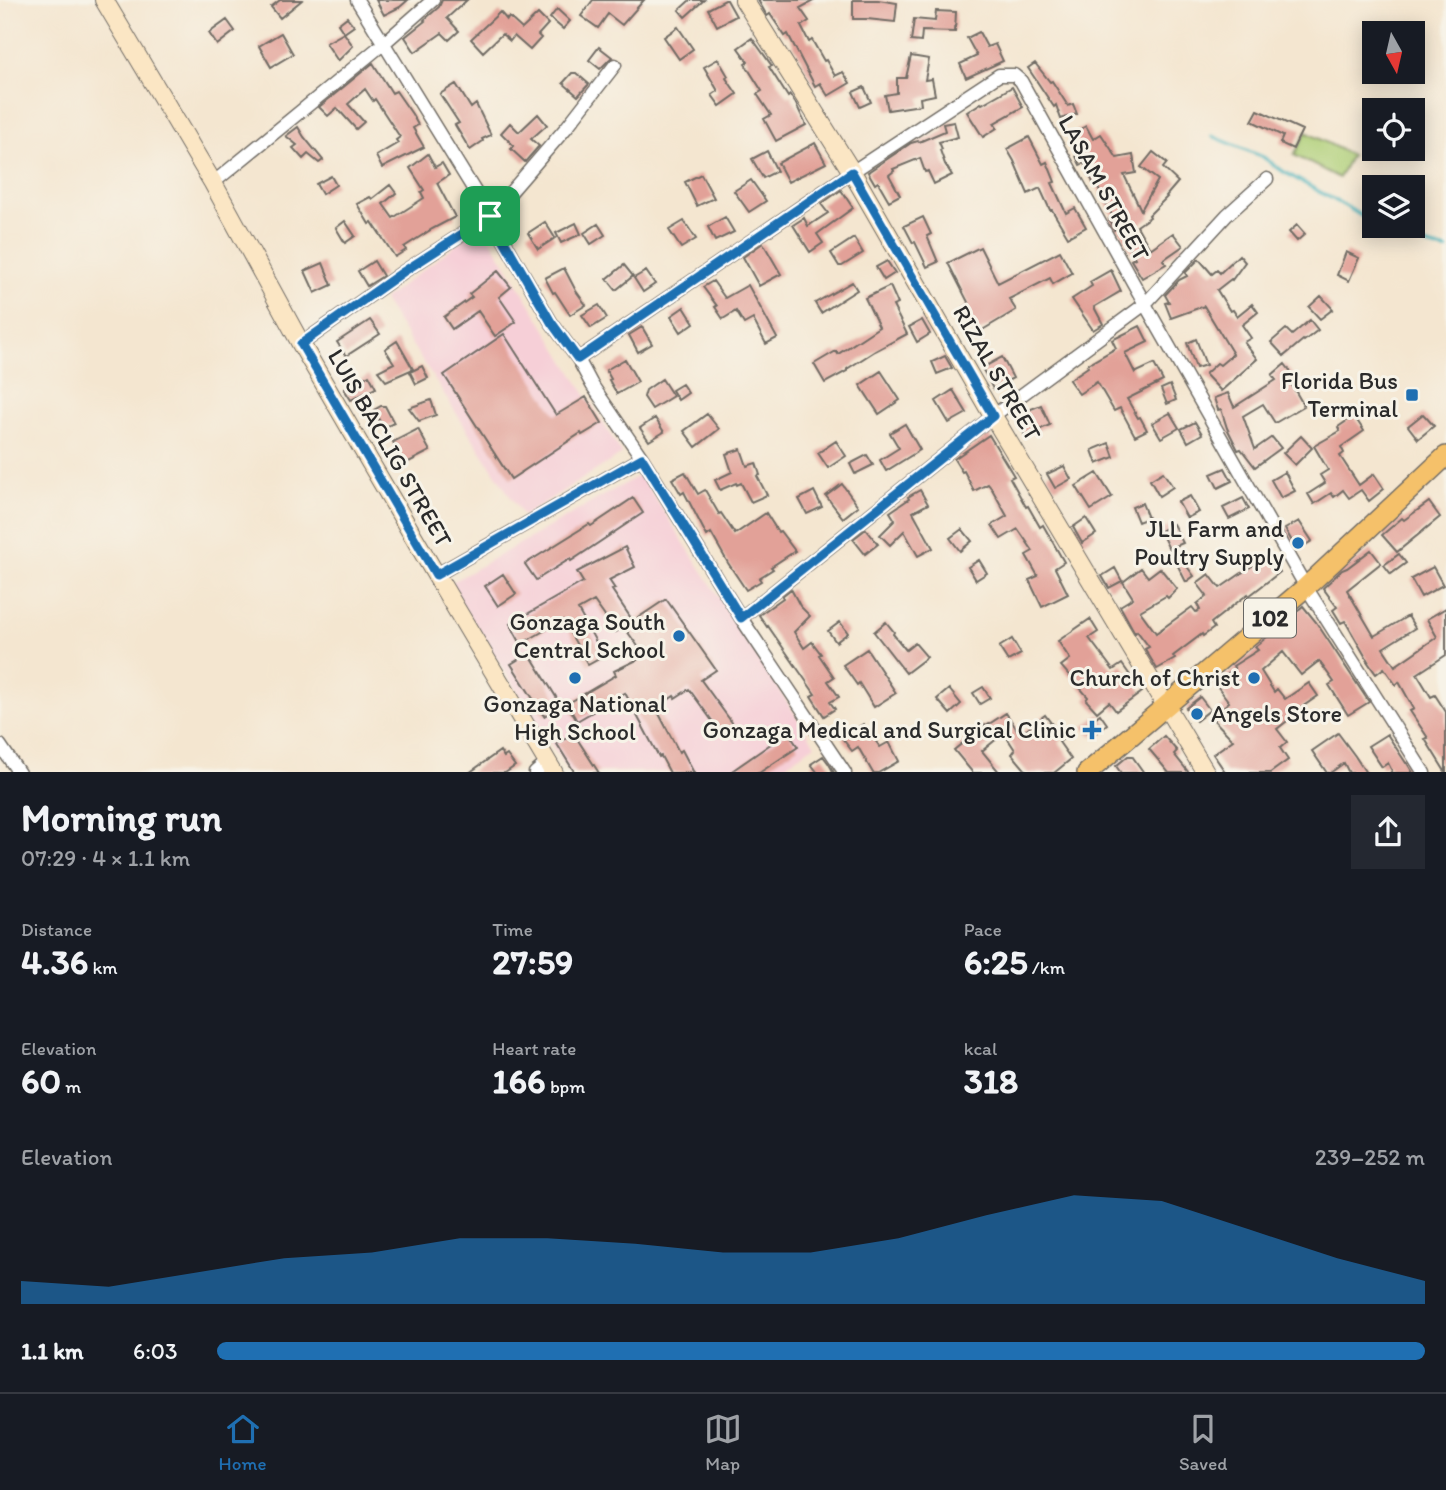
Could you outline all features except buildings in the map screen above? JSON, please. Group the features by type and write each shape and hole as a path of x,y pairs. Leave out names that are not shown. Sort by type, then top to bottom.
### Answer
{"main road":[{"name":"102","path":"1087,772 1306,587 1446,456"}],"street":[{"name":"LUIS BACLIG STREET","path":"104,0 213,183 301,344 546,769"},
{"path":"357,0 490,216 551,322 642,458 741,618 845,772"},
{"path":"213,183 433,0"},
{"name":"RIZAL STREET","path":"744,0 852,172 993,416 1206,772"},
{"path":"301,344 403,272 490,216 559,137 615,65"},
{"name":"LASAM STREET","path":"578,359 999,75 1014,75 1021,81 1144,304 1306,587 1424,772"},
{"path":"741,618 993,416 1144,304 1227,215 1268,180"},
{"path":"436,575 642,458"},
{"path":"0,745 19,772"}],"shaded area":[{"path":"482,225 622,454 523,516 383,300"},
{"path":"640,475 815,745 774,772 569,772 449,584"}],"green space":[{"path":"1306,132 1351,155 1339,178 1294,155"}],"waterway":[{"path":"1212,136 1263,157 1362,216"},
{"path":"1402,238 1446,250"}],"place":[{"name":"Florida Bus Terminal","path":"1412,395"},
{"name":"JLL Farm and Poultry Supply","path":"1298,543"},
{"name":"Gonzaga South Central School","path":"679,636"},
{"name":"Gonzaga National High School","path":"575,678"},
{"name":"Church of Christ","path":"1254,678"},
{"name":"Angels Store","path":"1197,714"},
{"name":"Gonzaga Medical and Surgical Clinic","path":"1092,730"}],"route":[{"path":"852,172 993,416 741,618 642,458 436,575 301,344 403,272 490,216 551,322 578,359 852,172"}]}
